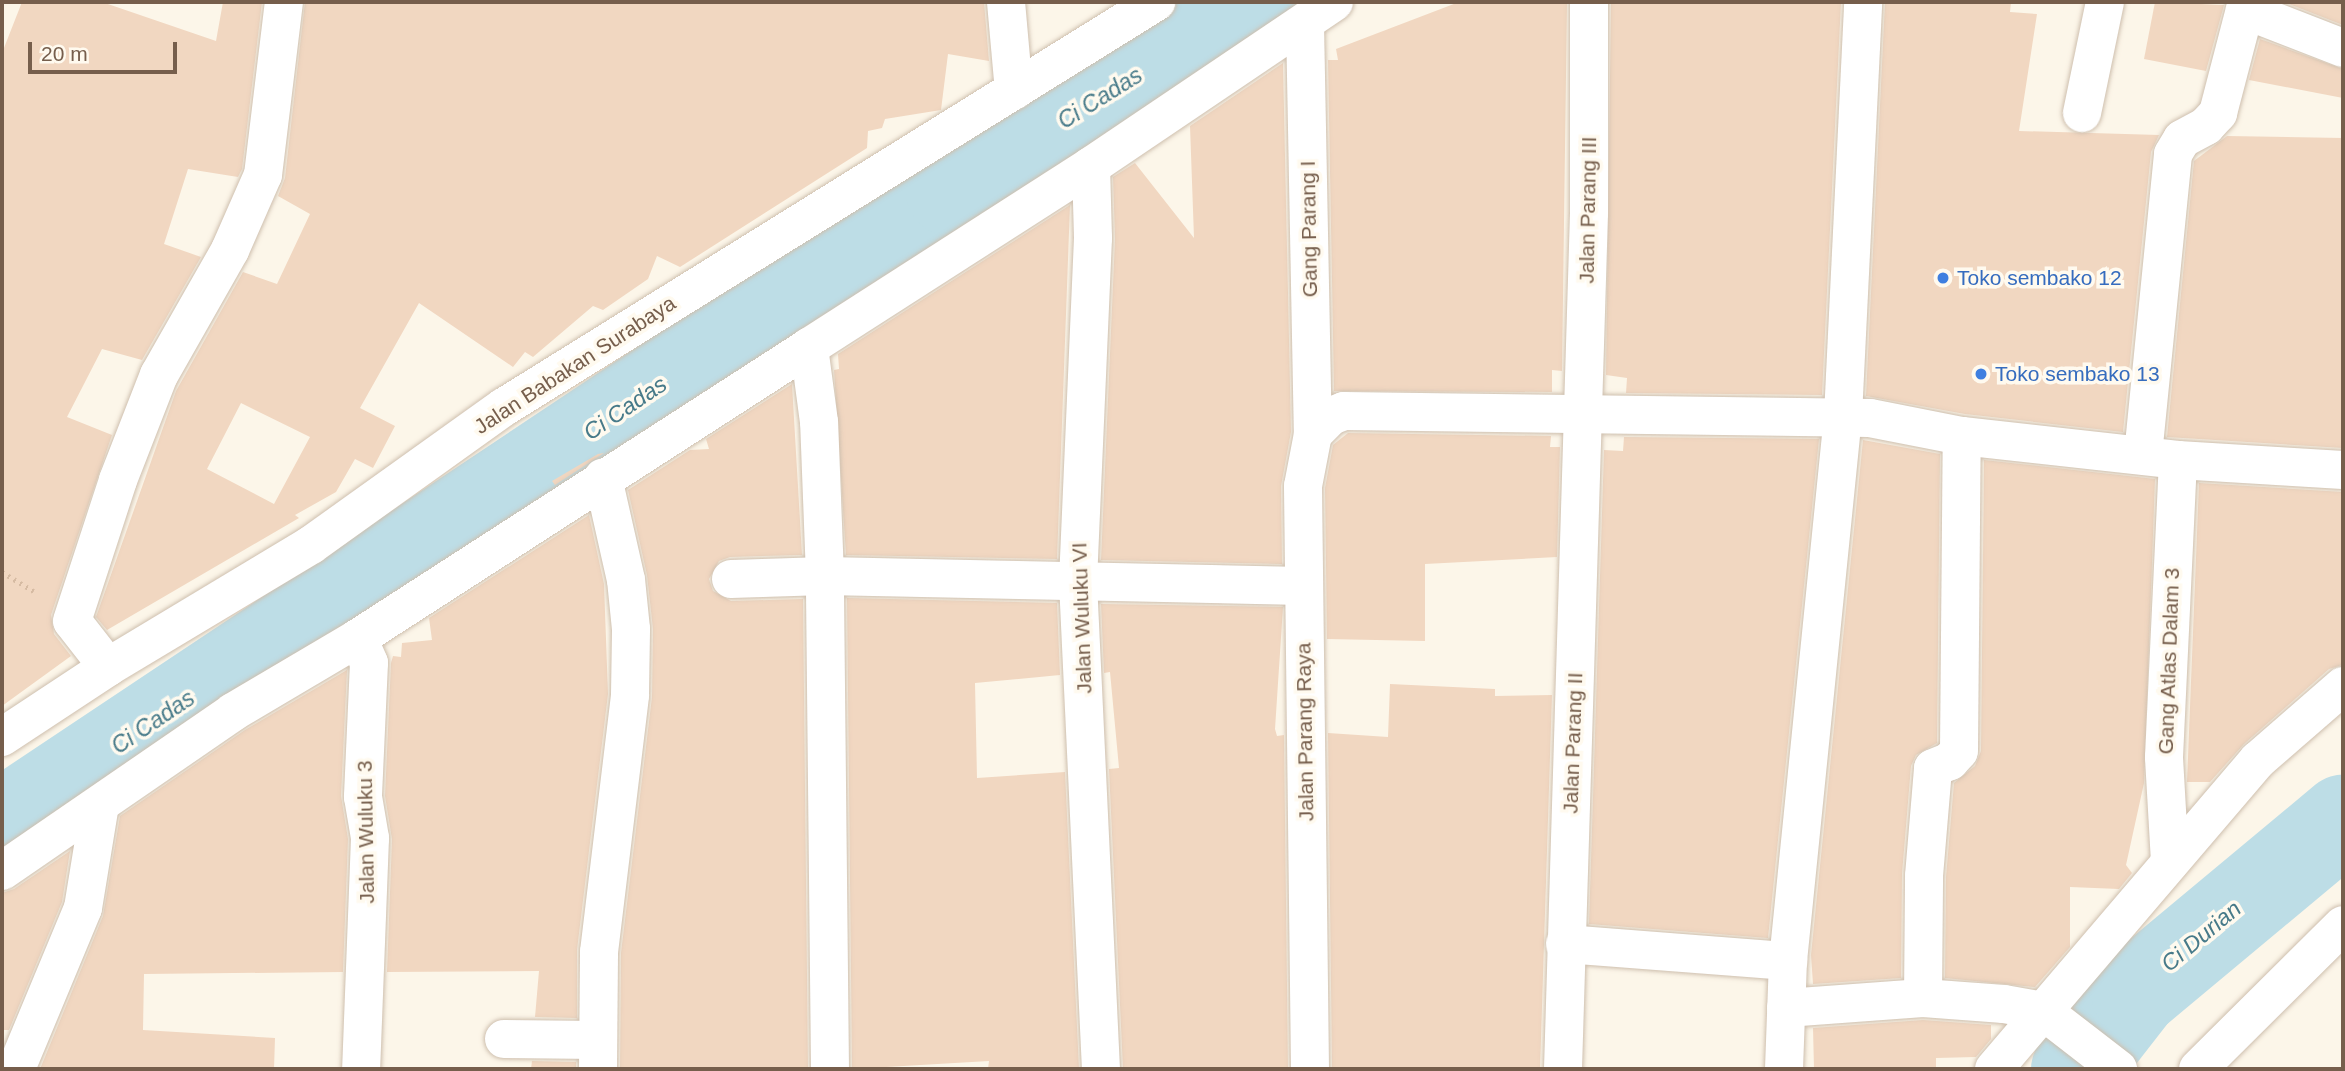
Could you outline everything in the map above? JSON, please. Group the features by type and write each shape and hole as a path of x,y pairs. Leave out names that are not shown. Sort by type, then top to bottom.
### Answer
{"street":[{"path":"108,667 72,621 118,480 159,375 230,250 263,175 284,2"},
{"path":"1006,2 1014,91"},
{"name":"Jalan Babakan Surabaya","path":"2,737 108,667 312,545 504,407 1156,2"},
{"name":"Jalan Parang III","path":"1582,418 1590,2"},
{"path":"1784,1069 1788,961 1843,416 1863,2"},
{"path":"2082,113 2105,2"},
{"path":"2246,6 2343,48"},
{"name":"Gang Atlas Dalam 3","path":"2170,862 2164,757 2160,457 2173,154 2182,139 2206,126 2218,113 2246,6"},
{"path":"2,871 233,712 358,638 1091,166 1319,13"},
{"name":"Gang Parang I","path":"1313,434 1319,13"},
{"name":"Jalan Wuluku VI","path":"1091,166 1093,238 1078,582 1101,1069"},
{"path":"809,346 819,422 825,576 830,1069"},
{"path":"1313,434 1331,416 1344,411 1582,418 1843,416 1962,436 2160,457 2343,470"},
{"name":"Jalan Parang II","path":"1563,1069 1582,418"},
{"name":"Jalan Parang Raya","path":"1310,1069 1303,486 1313,434"},
{"path":"1923,998 1924,876 1933,768 1951,761 1959,751 1962,436"},
{"path":"504,1039 598,1054 599,952 629,695 631,629 626,580 604,478"},
{"path":"731,579 825,576 1303,586"},
{"name":"Jalan Wuluku 3","path":"358,638 369,663 363,797 370,838 361,1069"},
{"path":"1993,1069 2055,1020 2170,862 2259,760 2343,686"},
{"path":"16,1069 83,908 100,804"},
{"path":"2198,1069 2343,925"},
{"path":"1565,944 1788,961"},
{"path":"1786,1008 1923,998 2055,1020 2118,1069"}],"building":[{"path":"22,2 102,2 216,41 223,2 262,2 242,169 238,177 188,169 164,244 201,257 142,360 102,349 67,417 112,435 51,615 54,634 71,656 2,706 2,53"},
{"path":"305,2 984,2 989,61 948,54 941,110 885,119 882,128 868,131 867,148 680,267 657,256 648,279 603,310 593,306 533,357 525,352 513,367 419,303 360,408 395,426 373,468 355,459 336,492 295,515 299,518 107,630 96,617 176,391 243,272 277,284 310,214 278,196 285,178","holes":["241,403 310,437 274,504 207,469"]},
{"path":"1459,2 1567,2 1562,371 1552,370 1552,392 1334,391 1328,60 1338,60 1336,49"},
{"path":"1611,2 1841,2 1822,395 1626,393 1627,378 1606,375"},
{"path":"1885,2 2011,2 2010,12 2037,14 2019,131 2159,135 2151,152 2123,432 1965,414 1866,396"},
{"path":"2155,2 2224,5 2206,71 2144,59"},
{"path":"2284,2 2343,2 2343,25"},
{"path":"2260,39 2343,69 2343,98 2249,80"},
{"path":"1283,63 1291,432 1281,486 1282,564 1101,560 1115,239 1113,177 1135,163 1194,238 1190,126"},
{"path":"2227,136 2343,138 2343,448 2167,437 2194,161"},
{"path":"1070,205 1057,559 846,555 834,370 839,369 838,354"},
{"path":"792,384 802,555 730,557 719,561 709,579 713,591 731,601 803,599 808,1069 620,1069 621,953 652,697 653,629 647,575 628,490 690,450 709,449 706,439"},
{"path":"1348,433 1551,436 1550,447 1560,447 1557,557 1425,564 1425,641 1327,639 1325,488 1333,445"},
{"path":"1624,437 1819,439 1768,938 1589,924 1604,450 1623,451"},
{"path":"1863,440 1940,454 1937,743 1916,755 1911,766 1902,874 1901,978 1813,984 1811,955"},
{"path":"604,453 555,485 552,481 598,454"},
{"path":"1984,460 2155,479 2144,783 2126,865 2132,873 2119,889 2070,887 2070,947 2035,987 1945,978 1946,877 1954,783 1975,766 1981,751"},
{"path":"2199,483 2343,492 2342,665 2329,669 2244,744 2210,782 2187,782"},
{"path":"589,515 604,584 608,694 577,950 577,1018 535,1017 539,971 387,972 392,839 385,796 391,663 393,656 401,657 402,643 432,640 429,618"},
{"path":"847,598 1057,603 1060,675 975,683 977,778 1065,772 1079,1069 988,1069 989,1061 852,1069"},
{"path":"1101,604 1283,607 1275,729 1277,736 1284,735 1288,1069 1123,1069 1109,769 1119,768 1110,672 1104,673"},
{"path":"347,670 341,796 348,839 343,972 144,974 143,1030 275,1038 274,1069 40,1069 103,916 120,816 245,730"},
{"path":"1390,684 1495,689 1495,696 1552,695 1540,1069 1332,1069 1328,733 1388,737"},
{"path":"70,851 62,902 9,1030 2,1030 2,893 14,889"},
{"path":"1923,1020 1991,1025 1991,1039 1976,1057 1936,1058 1936,1069 1814,1069 1813,1028"},
{"path":"532,1061 576,1062 576,1069 531,1069"}],"waterway":[{"name":"Ci Cadas","path":"2,823 950,191 1254,2"},
{"name":"Ci Durian","path":"2075,1069 2135,992 2343,819"}],"place":[{"name":"Toko sembako 12","path":"1943,278"},
{"name":"Toko sembako 13","path":"1981,374"}]}
